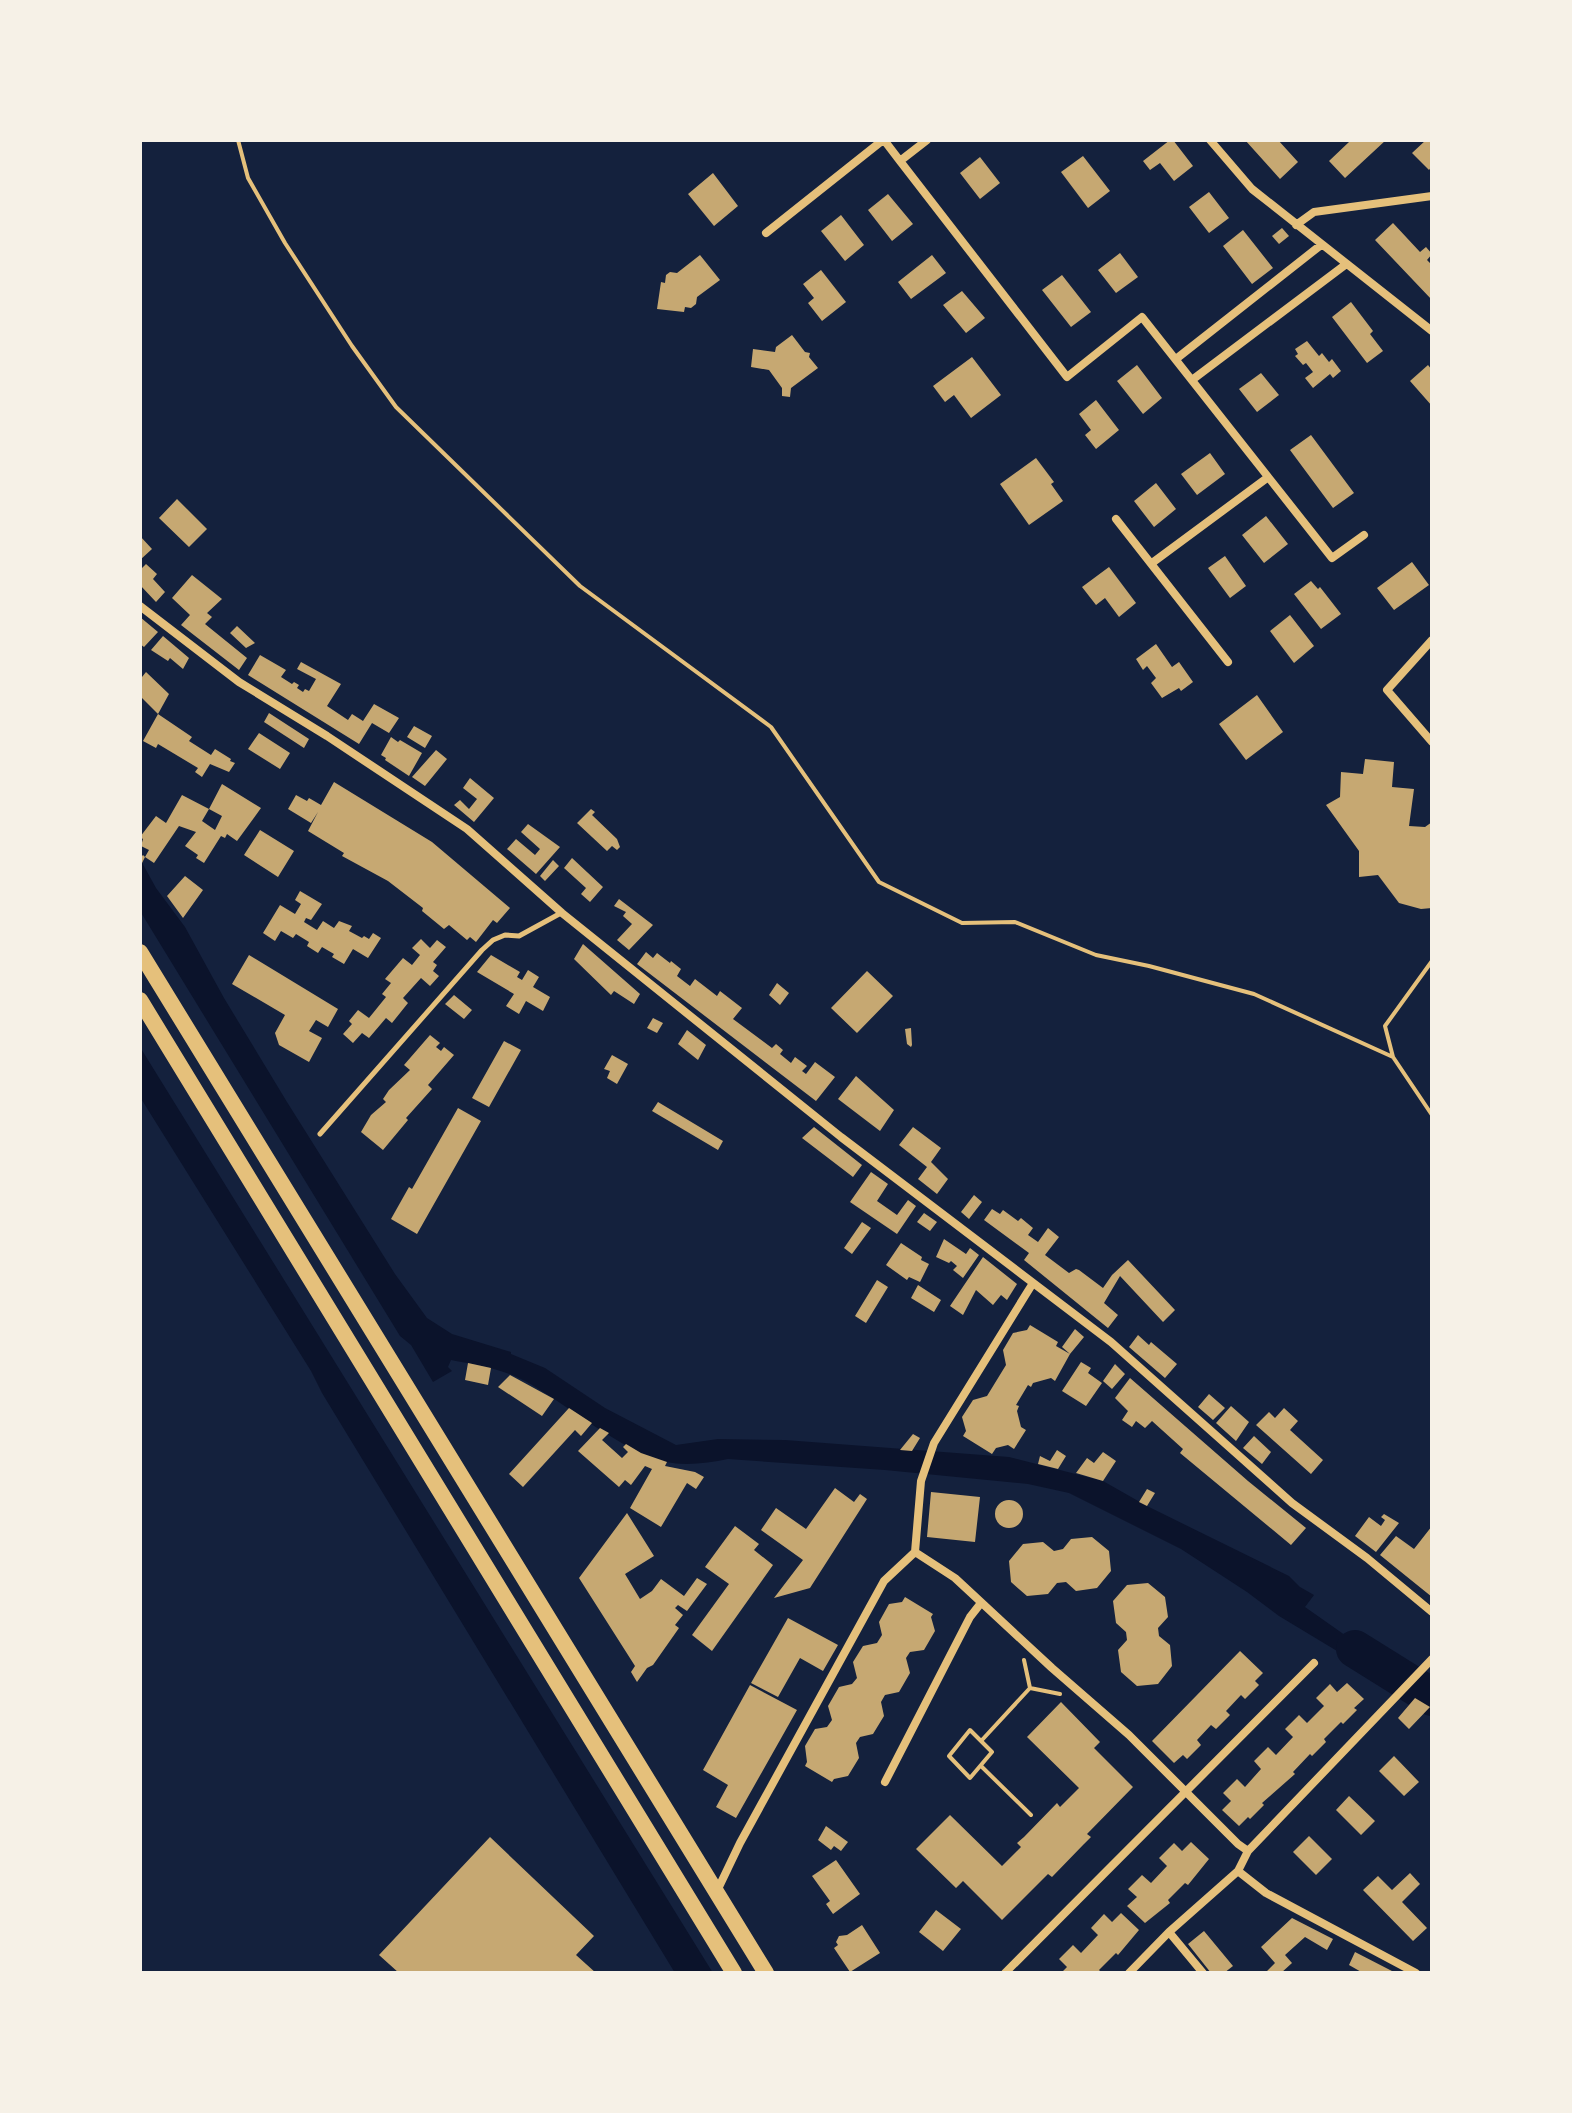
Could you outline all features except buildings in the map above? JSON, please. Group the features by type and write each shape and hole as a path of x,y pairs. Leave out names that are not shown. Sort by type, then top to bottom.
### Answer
{"main road":[{"path":"140,952 766,1973"},
{"path":"140,1000 734,1973"}],"street":[{"path":"766,233 884,140 1067,377 1142,317 1332,558 1364,535"},
{"path":"900,161 927,140"},
{"path":"1210,140 1252,189 1432,331"},
{"path":"1296,225 1314,212 1432,196"},
{"path":"1176,359 1321,245"},
{"path":"1192,380 1345,265"},
{"path":"1152,563 1267,478"},
{"path":"1116,519 1228,662"},
{"path":"140,606 239,682 467,829 562,913 841,1137 1111,1342 1292,1503 1367,1558 1432,1612"},
{"path":"1432,640 1387,690 1432,742"},
{"path":"717,1892 740,1843 884,1581 915,1552 921,1481 934,1443 1033,1283"},
{"path":"915,1552 955,1578 1129,1735 1248,1851"},
{"path":"885,1782 970,1617 981,1603"},
{"path":"1129,1973 1169,1932 1238,1871 1248,1851 1432,1659"},
{"path":"1005,1973 1314,1663"},
{"path":"1238,1871 1266,1893 1416,1973"},
{"path":"1169,1932 1203,1973"}],"lane":[{"path":"320,1134 482,950 505,935 519,936 532,931 562,913"}],"path":[{"path":"238,140 248,178 278,230 352,346 396,407 580,586 771,727 879,882 962,923 1015,922 1096,955 1254,994 1393,1057"},
{"path":"1432,961 1385,1026 1393,1057 1432,1115"},
{"path":"982,1740 1030,1688"},
{"path":"970,1730 982,1740 992,1752 970,1778 949,1756 970,1730"},
{"path":"981,1766 1031,1815"}],"water":[{"path":"140,859 156,888 185,927 287,1102 395,1274 427,1318 452,1334 511,1352 545,1368 605,1408 676,1445 718,1439 785,1440 1009,1457 1103,1481 1289,1576 1314,1595 1305,1607 1369,1652 1376,1647 1403,1671 1390,1683 1279,1616 1181,1549 1069,1493 1028,1484 885,1470 728,1459 697,1464 666,1462 632,1449 542,1391 509,1374 451,1360 448,1367 452,1371 433,1382 411,1345 400,1336 140,911"},
{"path":"140,1047 713,1973 675,1973 311,1371 140,1097"}],"waterway":[{"path":"1355,1649 1432,1697"}]}
